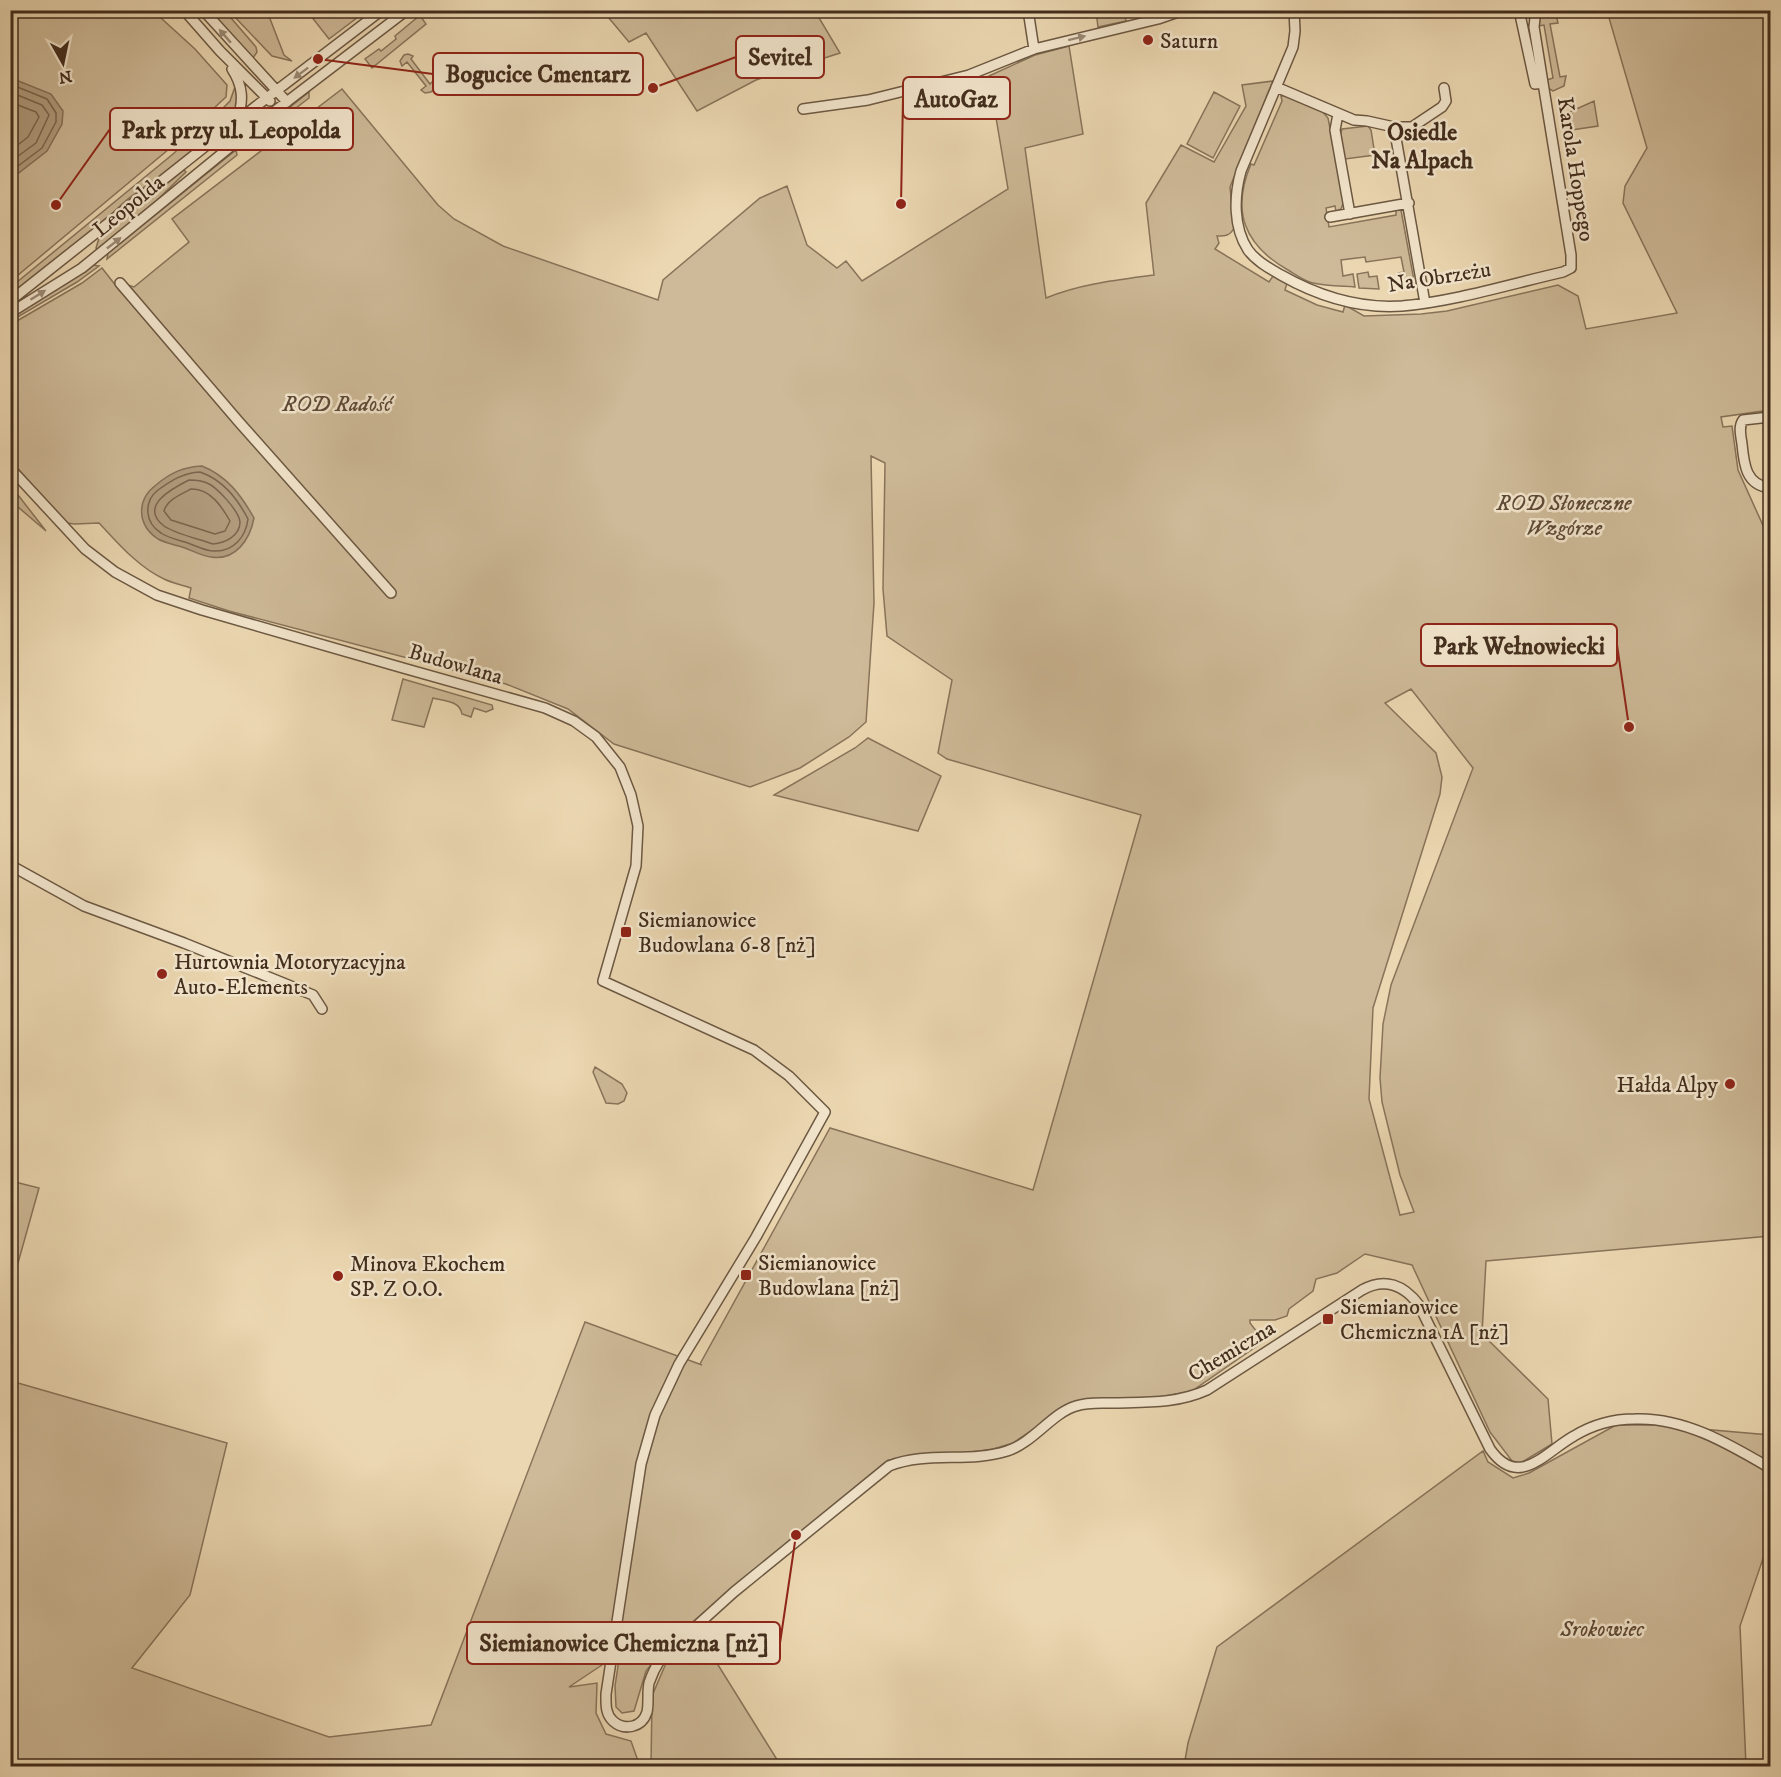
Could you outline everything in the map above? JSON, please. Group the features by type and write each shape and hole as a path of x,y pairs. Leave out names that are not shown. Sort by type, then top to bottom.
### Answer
{"street":[{"path":"184,10 277,110"},
{"path":"203,10 287,102"},
{"name":"Leopolda","path":"10,301 382,10"},
{"name":"Leopolda","path":"10,313 82,268 287,102 407,10"},
{"path":"1028,10 1034,49"},
{"path":"803,110 868,100 969,75 1034,49 1158,19 1184,10"},
{"name":"Na Obrzeżu","path":"1294,10 1296,31 1293,47 1236,188 1235,200 1239,227 1250,253 1268,268 1296,284 1344,301 1382,306 1425,303 1563,272 1571,268 1572,262"},
{"name":"Karola Hoppego","path":"1519,10 1535,84 1543,83"},
{"name":"Karola Hoppego","path":"1521,22 1537,14"},
{"name":"Karola Hoppego","path":"1537,14 1534,27 1572,262"},
{"path":"220,51 241,86 242,101 236,123"},
{"path":"1276,87 1354,120 1394,127 1412,127 1442,107 1446,101 1444,88"},
{"path":"1338,114 1335,130 1350,214"},
{"path":"1394,127 1425,303"},
{"path":"1330,217 1409,203"},
{"path":"86,243 97,256"},
{"path":"120,283 239,422 391,593"},
{"path":"1770,417 1743,420 1740,427 1744,465 1748,475 1759,485 1770,488"},
{"name":"Budowlana","path":"10,468 86,549 115,572 157,595 545,708 574,721 596,737 620,767 631,795 638,826 636,866 603,981 754,1050 789,1076 825,1112 752,1245 679,1364 655,1415 640,1464 606,1707"},
{"path":"13,867 84,906 313,995 322,1009"},
{"name":"Chemiczna","path":"606,1707 611,1720 617,1724 624,1727 638,1724 647,1712 650,1681 661,1658 734,1592 889,1466 909,1460 982,1456 1005,1452 1025,1442 1062,1413 1076,1406 1166,1402 1192,1397 1207,1390 1362,1290 1376,1284 1396,1285 1409,1292 1419,1305 1490,1449 1505,1464 1517,1468 1529,1466 1575,1434 1616,1420 1655,1419 1699,1431 1770,1468"}],"green space":[{"path":"11,11 155,11 195,49 227,85 226,97 175,144 11,281"},
{"path":"210,11 225,11 256,47 257,52 253,58"},
{"path":"229,11 267,11 284,55 292,61 272,56"},
{"path":"307,11 366,11 329,39"},
{"path":"425,11 429,11 421,17 426,24 372,68 365,59 379,49 381,51 396,39 395,36"},
{"path":"603,11 815,11 840,53 756,80 697,111 646,33 629,42"},
{"path":"1096,11 1124,11 1126,21 1098,27"},
{"path":"1545,11 1555,11 1558,23 1550,24 1560,77 1566,76 1564,86 1553,91 1548,88 1547,80 1553,78 1544,25 1538,26 1540,15"},
{"path":"1607,11 1770,11 1770,410 1721,417 1723,427 1732,426 1738,470 1770,541 1770,1236 1486,1261 1482,1334 1548,1399 1552,1444 1519,1464 1512,1461 1490,1432 1412,1265 1365,1254 1337,1273 1316,1279 1313,1291 1289,1309 1287,1316 1275,1320 1250,1320 1264,1341 1192,1391 1162,1397 1072,1403 1013,1443 990,1450 888,1460 671,1640 646,1671 634,1711 622,1713 616,1707 615,1686 620,1653 569,1687 597,1683 596,1713 606,1734 631,1741 638,1766 11,1766 11,1381 227,1443 190,1595 132,1668 329,1737 431,1725 585,1322 702,1365 700,1364 830,1128 1033,1190 1141,815 947,759 938,753 952,680 887,636 883,589 885,463 871,456 874,603 866,722 849,737 800,768 750,787 614,744 568,709 506,684 229,611 189,598 191,588 167,580 146,568 99,523 66,523 11,461 10,325 82,283 102,268 120,291 128,285 134,287 189,242 172,219 342,89 438,205 454,219 503,246 658,300 663,280 760,198 787,186 807,245 837,268 846,261 862,281 1008,189 989,76 1035,55 1069,46 1083,134 1025,148 1046,298 1085,286 1154,275 1146,203 1181,145 1214,162 1246,106 1242,85 1273,81 1230,187 1234,228 1227,235 1217,236 1219,243 1215,249 1269,282 1273,276 1287,283 1285,290 1317,305 1343,312 1345,305 1364,316 1447,311 1558,285 1578,296 1586,329 1677,313 1623,203 1625,186 1647,148","holes":["1411,689 1473,768 1391,985 1383,1024 1380,1078 1382,1102 1400,1175 1414,1212 1400,1215 1369,1099 1373,1008 1440,794 1442,777 1436,753 1385,703"]},
{"path":"404,55 413,56 411,59 430,84 433,81 435,83 431,92 425,93 421,90 426,86 407,62 402,66 400,61"},
{"path":"236,84 237,106 233,116 225,124 218,113 230,101"},
{"path":"309,92 309,98 247,146 242,145"},
{"path":"1214,92 1240,106 1213,158 1187,144"},
{"path":"1281,96 1322,111 1328,118 1344,201 1341,209 1336,212 1335,206 1326,208 1329,227 1396,215 1396,209 1401,210 1415,286 1401,288 1398,273 1404,272 1401,257 1366,262 1365,257 1341,260 1343,276 1353,274 1355,287 1310,282 1273,260 1252,238 1242,212 1245,181 1282,101"},
{"path":"1594,101 1598,126 1565,131 1563,115"},
{"path":"209,121 219,130 130,198 107,220 11,297 11,287 173,154"},
{"path":"1368,126 1371,130 1375,155 1345,159 1340,136 1342,129"},
{"path":"236,150 237,155 107,259 108,253"},
{"path":"184,170 186,172 151,206 98,249 96,248 99,238"},
{"path":"93,265 99,266 77,282 11,321 11,317"},
{"path":"1368,272 1369,277 1377,276 1379,289 1359,288 1357,274"},
{"path":"11,486 46,531 11,501"},
{"path":"403,679 492,705 493,709 486,712 474,708 471,717 462,714 455,704 433,698 424,727 392,720"},
{"path":"868,738 941,776 918,831 774,795 855,748"},
{"path":"595,1067 622,1084 627,1093 624,1101 618,1104 606,1103 593,1072"},
{"path":"10,1181 39,1188 11,1288"},
{"name":"Srokowiec","path":"1616,1425 1655,1425 1770,1435 1770,1538 1740,1626 1746,1766 1184,1766 1188,1743 1217,1647 1483,1451 1488,1462 1513,1478 1529,1473"},
{"path":"700,1636 781,1766 651,1766 652,1696 667,1661"}],"water":[{"path":"11,78 51,94 63,111 62,124 47,151 11,179"},
{"path":"202,466 219,475 232,487 254,518 245,541 228,556 201,555 158,539 146,527 143,520 142,505 149,491 177,471"}],"place":[{"name":"Saturn","path":"1148,40"},
{"name":"Bogucice Cmentarz","path":"318,59"},
{"name":"Sevitel","path":"653,88"},
{"name":"AutoGaz","path":"901,204"},
{"name":"Park przy ul. Leopolda","path":"56,205"},
{"name":"Park Wełnowiecki","path":"1629,727"},
{"name":"Siemianowice Budowlana 6-8 [nż]","path":"626,932"},
{"name":"Hurtownia Motoryzacyjna Auto-Elements","path":"162,974"},
{"name":"Hałda Alpy","path":"1730,1084"},
{"name":"Siemianowice Budowlana [nż]","path":"746,1275"},
{"name":"Minova Ekochem SP. Z O.O.","path":"338,1276"},
{"name":"Siemianowice Chemiczna 1A [nż]","path":"1328,1319"},
{"name":"Siemianowice Chemiczna [nż]","path":"796,1535"}],"district":[{"name":"Osiedle Na Alpach","path":"1422,146"}],"park label":[{"name":"ROD Radość","path":"337,403"},
{"name":"ROD Słoneczne Wzgórze","path":"1564,514"}]}
